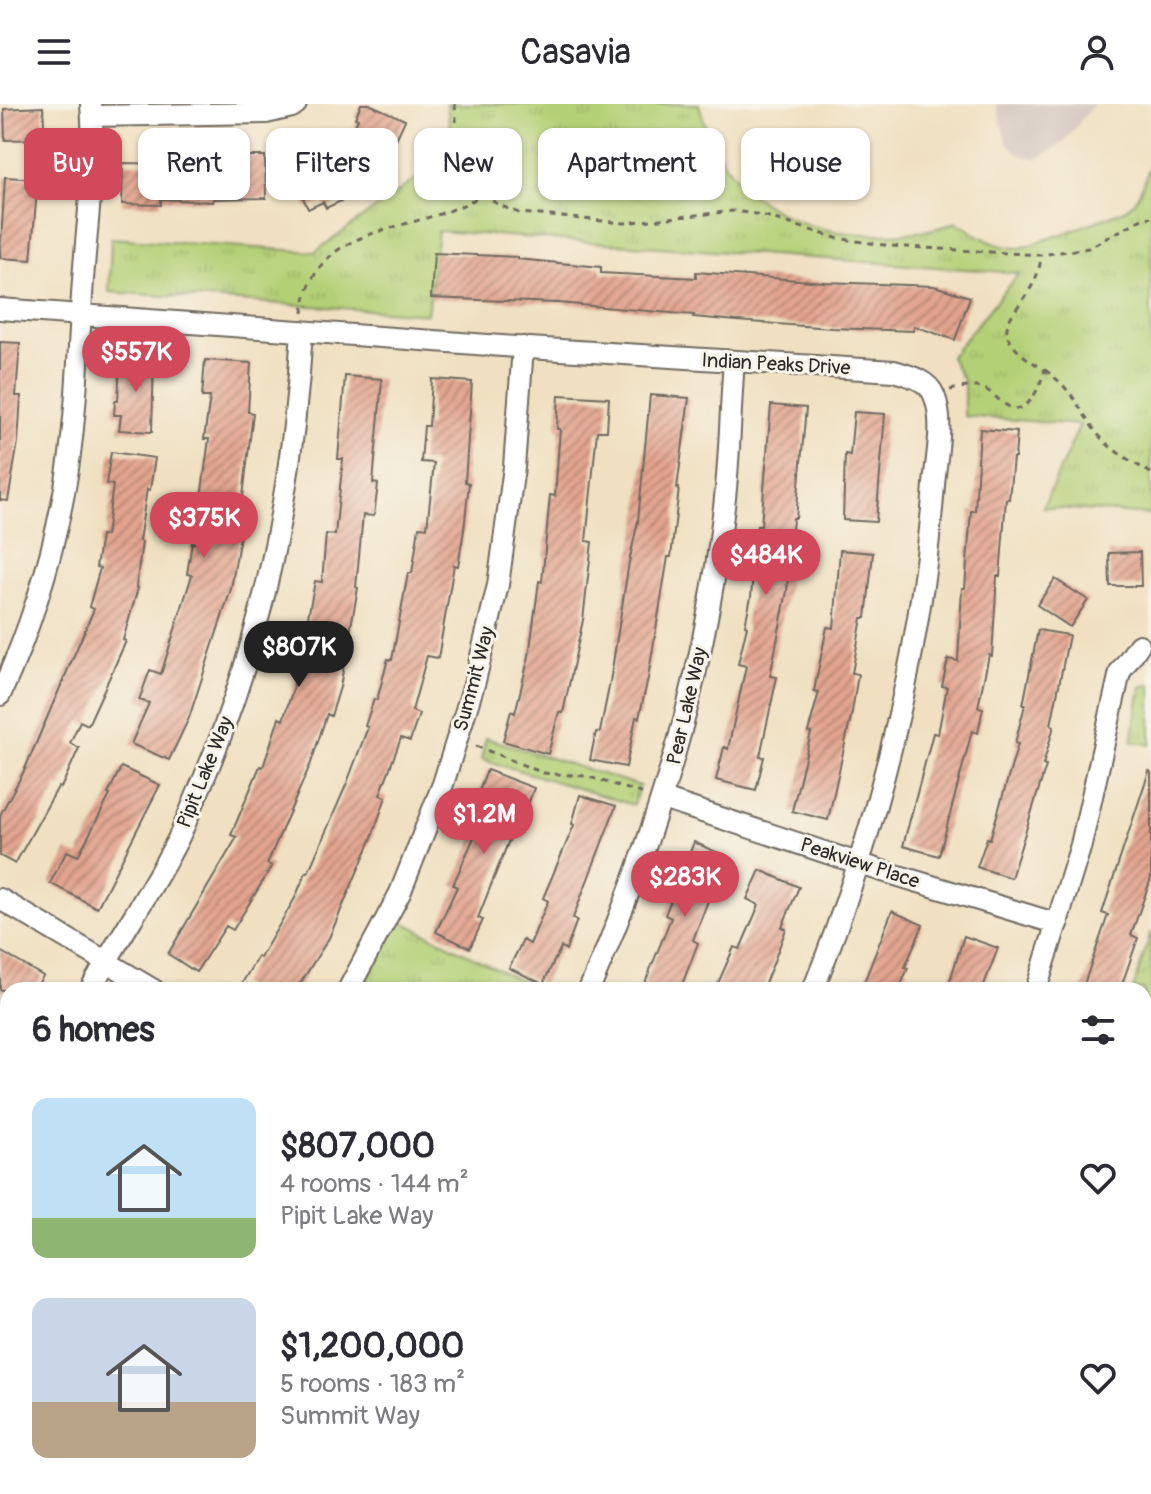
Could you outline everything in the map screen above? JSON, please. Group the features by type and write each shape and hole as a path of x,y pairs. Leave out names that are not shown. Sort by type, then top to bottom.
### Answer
{"street":[{"path":"0,695 25,640 47,570 62,504 81,315 92,110 266,113 296,104"},
{"name":"Indian Peaks Drive","path":"0,309 302,324 523,347 894,371 919,379 934,393 939,424 932,517 918,620 899,712 857,863 816,982"},
{"name":"Pipit Lake Way","path":"94,982 178,839 227,725 264,604 285,501 302,324"},
{"name":"Summit Way","path":"352,982 400,893 443,784 475,681 500,570 514,467 523,347"},
{"name":"Pear Lake Way","path":"592,982 643,858 684,725 716,567 725,505 734,361"},
{"path":"1039,982 1092,802 1120,672 1139,645"},
{"name":"Peakview Place","path":"663,799 857,863 1058,924"},
{"path":"0,899 140,982"}],"path":[{"path":"455,104 457,128"},
{"path":"302,324 310,279 337,248 439,216 474,200"},
{"path":"492,200 506,209 536,216 624,223 734,211 762,215 836,238 891,246 1041,255 1088,248 1151,217"},
{"path":"1041,255 1036,283 1012,312 1006,329 1009,341 1016,351 1072,393 1107,444 1151,473"},
{"path":"956,389 969,386 983,388 1005,405 1013,408 1024,406 1032,400 1045,370"},
{"path":"473,745 543,773 586,776 663,799"}],"shaded area":[{"path":"996,104 1094,104 1062,144 1037,159 1020,155 1007,143"}],"green space":[{"path":"447,104 699,104 707,128 538,128 538,200 725,200 725,163 741,183 741,200 761,200 789,217 816,227 846,233 898,234 957,222 986,240 1011,248 1039,242 1129,207 1151,163 1151,515 1043,507 1080,425 964,416 964,382 950,357 1019,273 438,231 427,314 109,292 111,238 315,252 387,200 398,200 398,192 414,180 414,200 522,200 522,128 450,128"},
{"path":"1151,684 1151,745 1132,741 1141,687"},
{"path":"486,738 640,786 633,805 481,759"},
{"path":"399,920 523,982 366,982"},
{"path":"1151,932 1151,982 1135,982"}],"building":[{"path":"361,104 369,104 405,120 398,135 398,128 354,128 358,119 355,118"},
{"path":"43,107 44,128 24,128 24,140 5,140 4,109"},
{"path":"250,156 265,156 266,198 250,198"},
{"path":"123,163 138,163 138,200 161,200 161,205 122,204"},
{"path":"5,177 24,178 24,200 36,200 31,260 0,258"},
{"path":"304,200 341,201 326,208 323,202 308,209"},
{"path":"434,253 517,257 601,267 601,273 696,278 696,272 824,282 934,286 970,297 955,340 914,326 913,331 831,328 558,303 431,298"},
{"path":"0,342 20,343 16,396 21,396 18,442 8,501 0,500"},
{"path":"120,356 154,358 152,432 119,430 121,415 114,415 115,401 118,401"},
{"path":"205,360 251,363 248,412 253,413 242,505 245,506 231,589 189,718 169,760 131,744 149,703 139,700 150,670 161,674 192,575 187,574 192,543 195,543 209,439 204,439 210,397 202,397"},
{"path":"345,376 382,379 373,483 378,484 374,516 363,515 358,588 340,687 331,716 327,714 311,763 267,864 272,866 233,930 226,926 196,972 168,954 237,837 231,835 260,766 263,767 279,718 283,720 303,658 300,658 315,581 322,582 326,534 335,535 343,459 338,459"},
{"path":"432,379 472,382 465,482 469,483 464,530 458,566 454,565 438,658 427,656 412,711 419,714 410,741 401,738 380,795 386,797 371,840 329,938 301,982 243,982 258,956 260,958 308,873 368,727 365,726 374,699 377,700 388,659 392,660 419,527 427,528 434,463 421,462 424,426 429,426"},
{"path":"559,395 609,398 607,431 597,431 586,541 592,542 583,620 563,713 559,712 548,754 503,741 511,711 515,713 529,656 539,581 542,582 550,495 555,496"},
{"path":"650,395 689,398 671,557 668,557 648,678 626,767 590,760 596,732 600,732 638,521"},
{"path":"771,405 806,408 787,591 770,676 777,677 756,790 716,780 724,747 728,749 746,666 738,664 751,597 757,526 761,526"},
{"path":"854,412 885,414 876,522 843,520 845,454 850,455"},
{"path":"980,429 1017,432 1015,458 1009,499 1006,499 1000,576 997,576 992,656 989,655 978,707 983,708 978,733 972,731 939,856 903,846 933,733 938,734 947,687 942,686 948,659 958,661 962,588 965,588 971,511 975,511"},
{"path":"111,452 155,458 139,541 142,542 138,588 123,640 126,641 88,725 80,721 70,743 79,748 61,788 58,787 15,864 0,856 0,815 24,771 94,609 89,607 100,568 96,567 101,536 106,536 113,485 106,484"},
{"path":"840,550 873,553 866,618 862,618 852,673 858,674 852,712 828,820 792,811 819,692 814,691 827,627 834,628"},
{"path":"1140,552 1141,586 1110,586 1109,553"},
{"path":"1055,579 1088,600 1070,627 1037,605"},
{"path":"1038,630 1069,635 1051,725 1054,726 1043,765 1046,766 1011,878 977,867 987,838 990,839 1018,744 1015,743"},
{"path":"121,767 160,785 97,908 50,883 67,851 78,856"},
{"path":"487,770 534,788 497,870 478,918 483,920 470,948 436,932 488,805 476,800"},
{"path":"1149,771 1151,878 1131,935 1138,938 1123,982 1085,982 1108,915 1102,913"},
{"path":"580,795 616,806 573,918 577,920 566,950 561,947 544,982 539,982 509,968 523,940 530,944 548,901 543,898"},
{"path":"694,842 725,856 693,940 698,943 683,982 645,982 671,918 665,915"},
{"path":"760,870 799,887 782,927 786,929 765,982 719,982 734,947 740,949 759,905 747,899"},
{"path":"892,911 923,925 905,967 908,968 902,982 864,982"},
{"path":"964,936 998,948 985,982 950,982"},
{"path":"0,951 43,976 39,982 0,982"}]}
